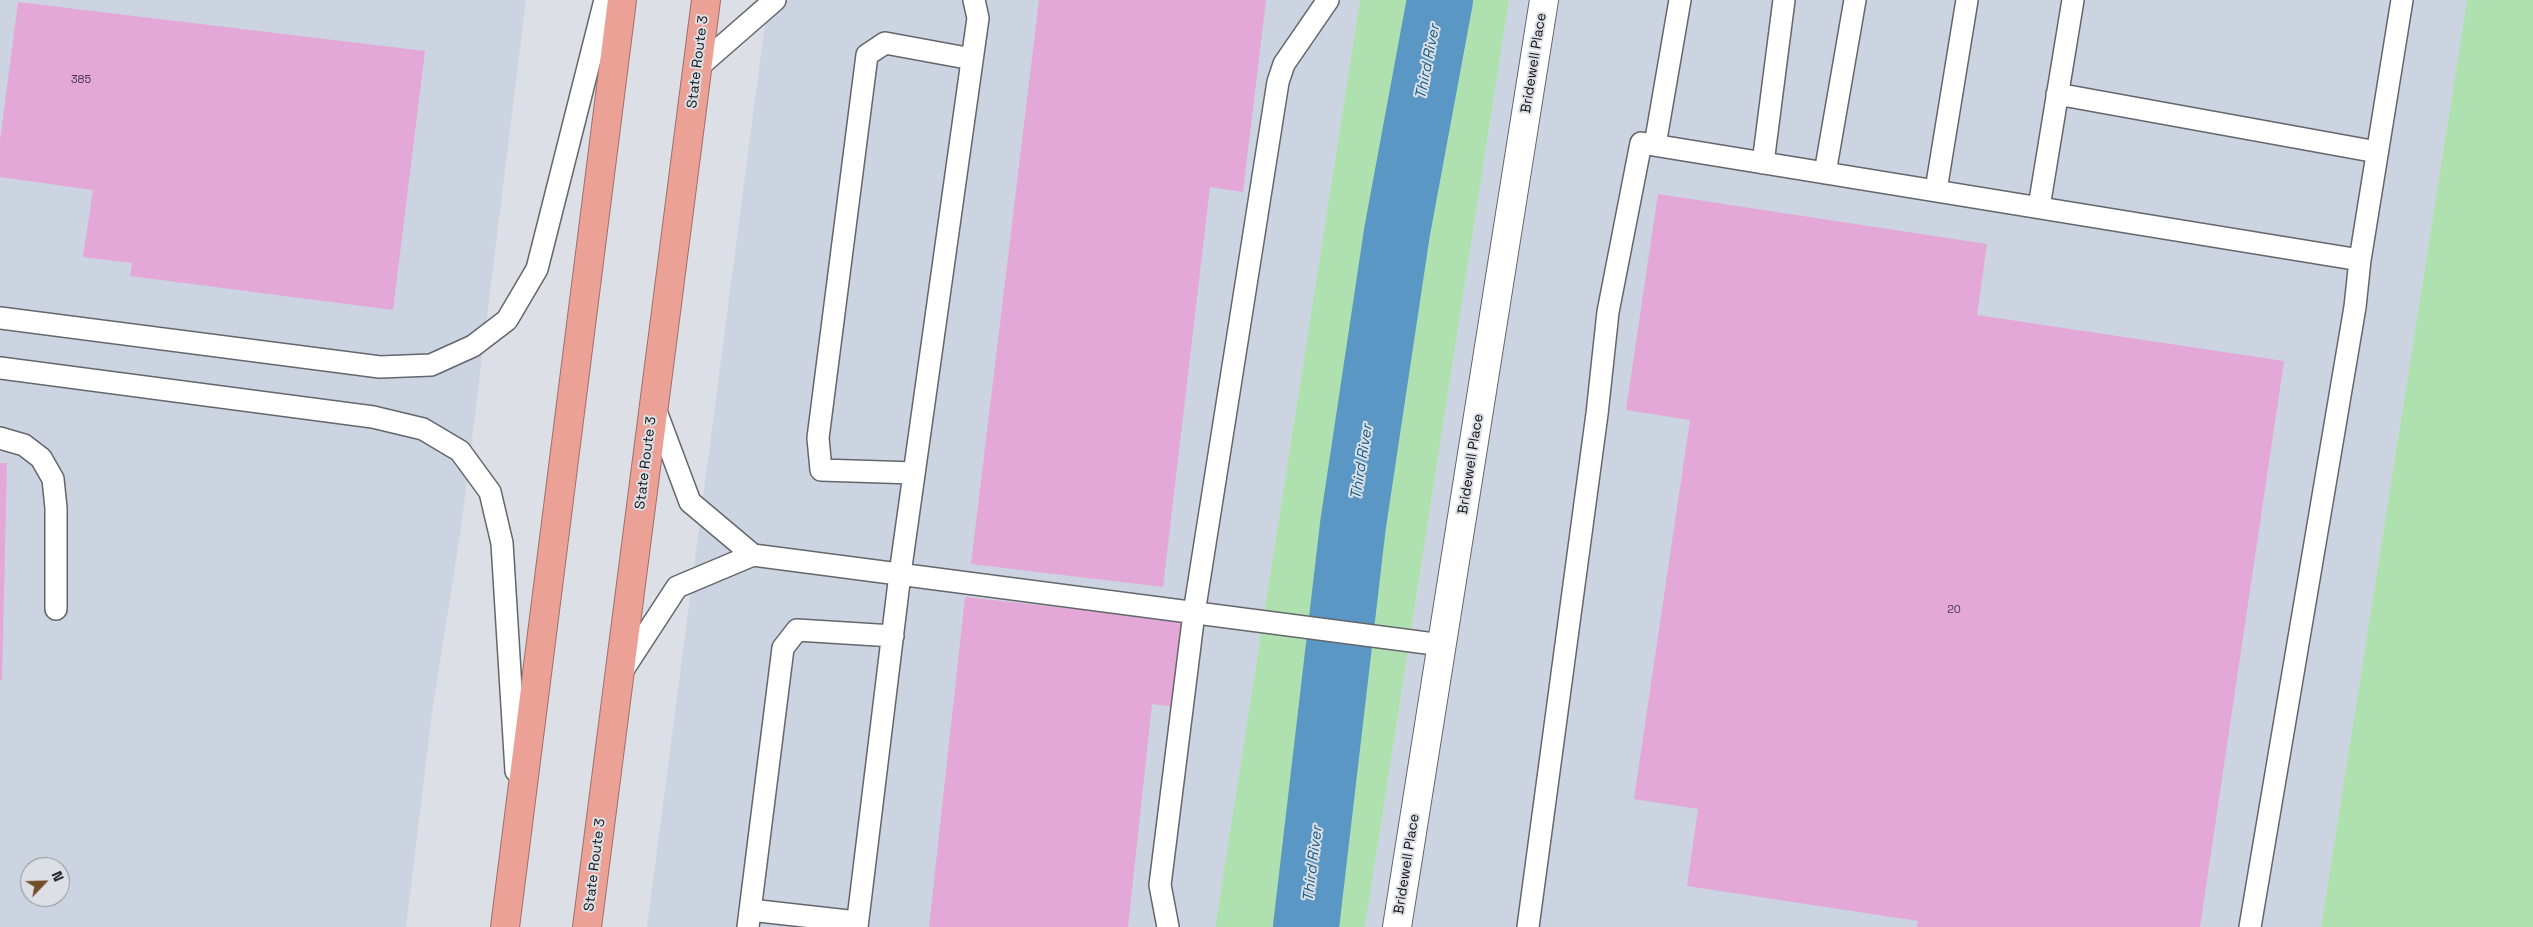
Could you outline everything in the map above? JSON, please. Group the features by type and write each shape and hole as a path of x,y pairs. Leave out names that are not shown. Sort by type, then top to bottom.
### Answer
{"highway":[{"path":"505,927 622,0"},
{"name":"State Route 3","path":"587,927 706,0"}],"street":[{"name":"Bridewell Place","path":"1397,927 1544,0"}],"lane":[{"path":"0,318 380,367 431,365 473,346 507,320 536,269 605,0"},
{"path":"697,68 775,0"},
{"path":"893,636 797,630 783,648 749,919 857,924 893,636 900,574 978,18 974,0"},
{"path":"1168,927 1160,885 1194,613 1278,82 1284,64 1328,0"},
{"path":"1654,145 1680,0"},
{"path":"1763,163 1784,0"},
{"path":"1825,173 1854,0"},
{"path":"1936,190 1967,0"},
{"path":"2039,207 2073,0"},
{"path":"2250,927 2355,307 2360,260 2402,0"},
{"path":"914,473 821,470 818,438 867,55 885,44 972,60"},
{"path":"2057,94 2377,152"},
{"path":"1528,927 1597,414 1608,312 1641,143 2360,260"},
{"path":"0,368 373,417 423,429 460,451 490,492 502,543 519,816"},
{"path":"654,405 690,502 753,555"},
{"path":"0,438 24,445 40,458 53,479 56,508 56,609"},
{"path":"620,675 676,587 753,555 1442,645"}],"shaded area":[{"path":"0,0 526,0 461,528 432,713 406,927 0,927"},
{"path":"768,0 1360,0 1215,927 647,927"},
{"path":"1509,0 2467,0 2321,927 1365,927"}],"green space":[{"path":"1360,0 1509,0 1365,927 1215,927"},
{"path":"2467,0 2533,0 2533,927 2321,927"}],"building":[{"path":"1039,0 1266,0 1243,192 1210,187 1163,587 971,564"},
{"path":"18,2 425,51 393,310 130,276 132,263 83,257 93,190 0,177 0,141"},
{"path":"1658,194 1987,244 1977,315 2284,361 2200,927 1917,927 1918,921 1687,886 1698,809 1634,799 1690,420 1626,410"},
{"path":"0,463 7,463 2,680 0,680"},
{"path":"965,597 1184,621 1175,707 1152,704 1128,927 929,927"}],"waterway":[{"name":"Third River","path":"1306,927 1353,525 1397,232 1440,0"}]}
